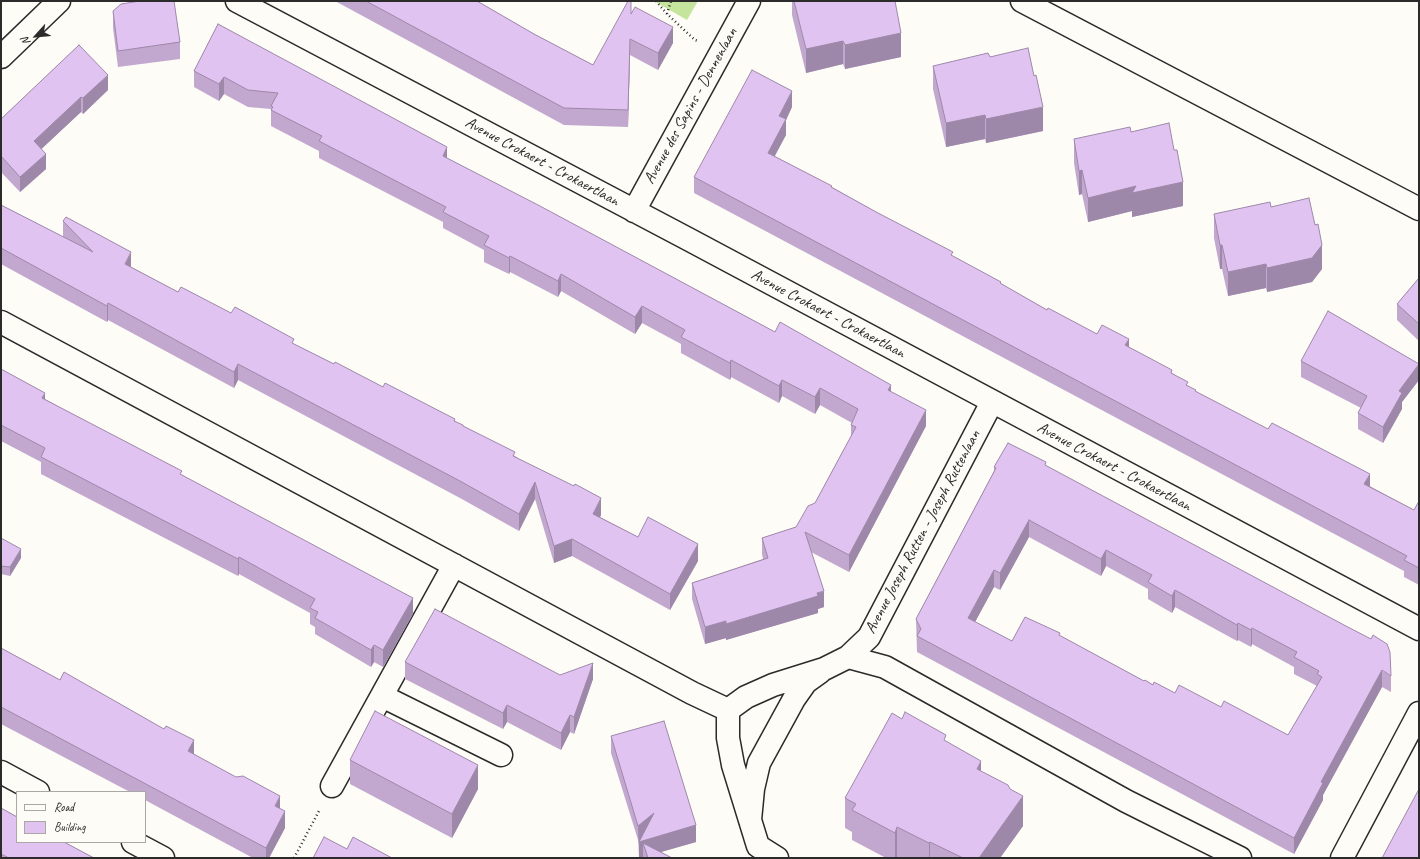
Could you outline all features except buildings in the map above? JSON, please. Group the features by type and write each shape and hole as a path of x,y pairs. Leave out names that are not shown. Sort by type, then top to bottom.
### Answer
{"street":[{"path":"1,57 59,1"},
{"name":"Avenue Crokaert - Crokaertlaan","path":"237,1 1419,629"},
{"name":"Avenue des Sapins - Dennenlaan","path":"634,211 748,1"},
{"path":"1022,1 1419,209"},
{"path":"1,322 685,689 728,710"},
{"name":"Avenue Joseph Rutten - Joseph Ruttenlaan","path":"824,669 848,657 869,637 992,402"},
{"path":"332,786 454,565"},
{"path":"848,657 885,667 1126,801 1240,858"},
{"path":"728,710 746,697 773,685 824,669"},
{"path":"750,820 753,789 759,763 794,699 806,682 824,669"},
{"path":"382,696 502,756"},
{"path":"728,710 728,738 732,765 750,820 755,852 777,858"},
{"path":"1342,858 1419,713"},
{"path":"1,772 36,791"},
{"path":"135,843 163,858"}],"path":[{"path":"656,1 667,14 695,40 723,47"},
{"path":"667,14 671,1"},
{"path":"294,858 332,786"}],"green space":[{"path":"654,1 698,1 687,20"}]}
